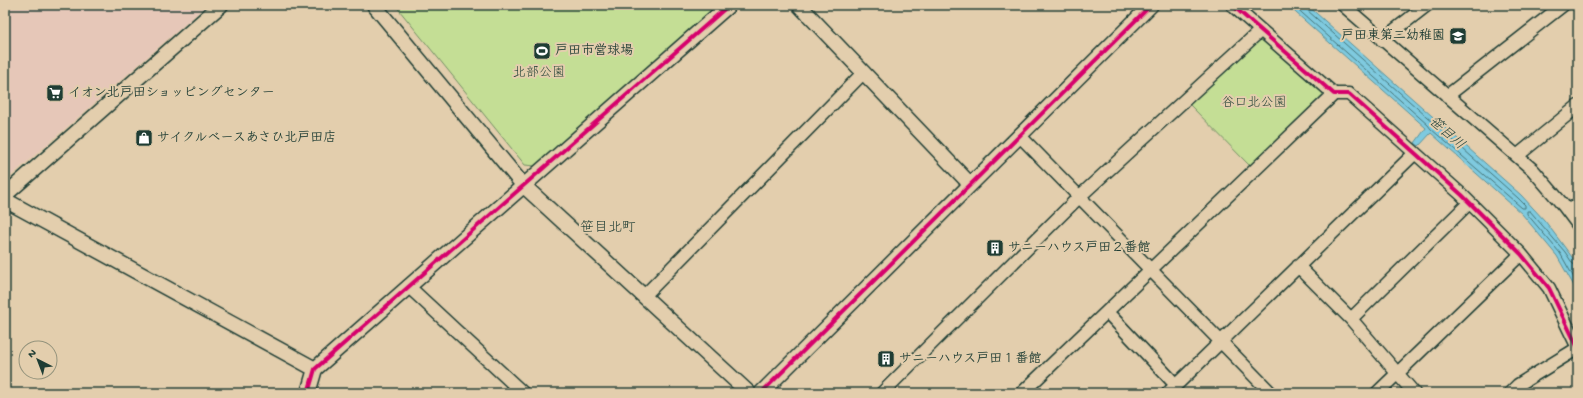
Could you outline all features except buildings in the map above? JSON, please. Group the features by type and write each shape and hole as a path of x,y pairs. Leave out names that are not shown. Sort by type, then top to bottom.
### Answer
{"street":[{"path":"5,195 221,5"},
{"path":"374,5 523,185 749,393"},
{"path":"308,393 315,369 729,5"},
{"path":"799,5 970,184"},
{"path":"760,393 1151,5"},
{"path":"1232,5 1334,94 1349,94 1469,203 1521,254 1549,288 1578,348 1518,385 1510,393"},
{"path":"1343,5 1533,170 1578,225"},
{"path":"1382,40 1427,5"},
{"path":"1447,96 1564,5"},
{"path":"882,393 1079,197 1260,30"},
{"path":"644,296 864,72"},
{"path":"1022,393 1334,94"},
{"path":"1517,156 1578,106"},
{"path":"1019,135 1272,393"},
{"path":"1107,312 1172,389 1415,153"},
{"path":"5,200 315,369"},
{"path":"1351,319 1469,203"},
{"path":"1568,212 1578,204"},
{"path":"1377,393 1521,254"},
{"path":"1298,266 1351,319 1414,393"},
{"path":"408,286 523,393"}],"shaded area":[{"name":"イオン北戸田ショッピングセンター","path":"5,5 207,5 5,181"}],"green space":[{"name":"北部公園","path":"395,5 719,5 535,166 525,165"},
{"name":"谷口北公園","path":"1261,34 1328,94 1252,168 1187,102"}],"water":[{"name":"笹目川","path":"1287,5 1307,5 1521,195 1545,221 1578,265 1578,293 1557,256 1522,214 1431,133 1419,146 1415,143 1426,128"}],"cycle path":[{"path":"308,393 315,369 729,5"},
{"path":"761,393 1151,5"},
{"path":"1232,5 1334,94 1349,94 1462,195 1521,254 1549,288 1578,348"}],"place":[{"name":"戸田東第二幼稚園","path":"1458,36"},
{"name":"戸田市営球場","path":"542,51"},
{"name":"イオン北戸田ショッピングセンター","path":"55,93"},
{"name":"サイクルベースあさひ北戸田店","path":"144,138"},
{"name":"サニーハウス戸田２番館","path":"995,248"},
{"name":"サニーハウス戸田１番館","path":"886,359"}],"district":[{"name":"笹目北町","path":"608,228"}]}
